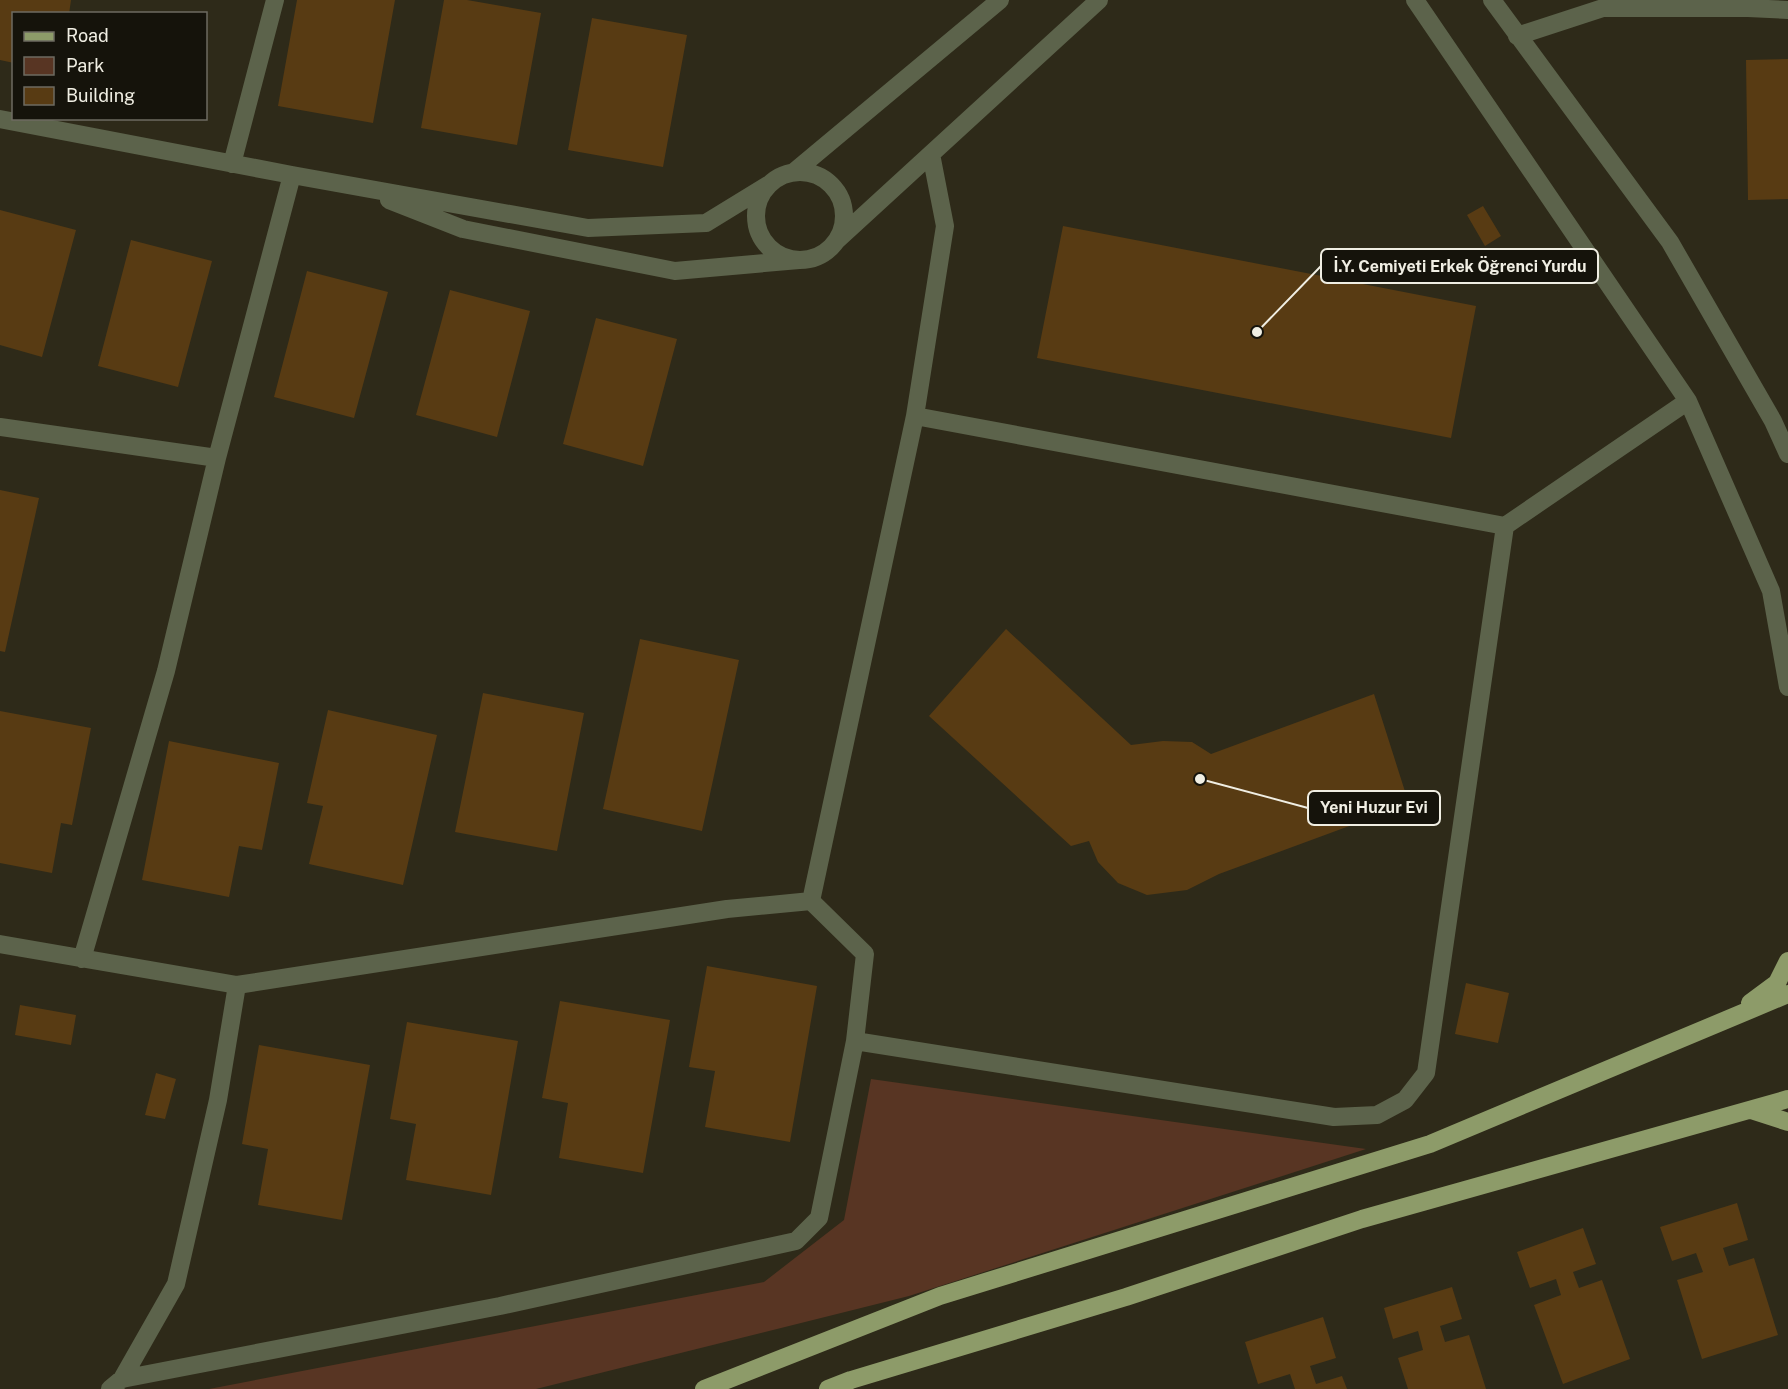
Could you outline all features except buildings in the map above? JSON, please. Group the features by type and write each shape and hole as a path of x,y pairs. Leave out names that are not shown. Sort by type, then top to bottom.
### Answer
{"main road":[{"path":"1727,1021 1777,983 1788,961"},
{"path":"704,1389 940,1296 1431,1144 1788,994"},
{"path":"828,1389 851,1380 1126,1297 1362,1219 1788,1099"},
{"path":"1751,1110 1788,1122"}],"street":[{"path":"232,164 275,0"},
{"path":"794,172 1000,0"},
{"path":"348,184 463,229 675,271 813,258 826,251 1099,0"},
{"path":"1414,0 1688,401 1771,591 1788,687"},
{"path":"1492,0 1670,242 1773,421 1788,454"},
{"path":"1517,36 1603,8 1788,10"},
{"path":"0,119 232,164 588,228 706,223 779,176 794,172 808,172 822,178 833,187 841,199 844,214 843,228 836,241"},
{"path":"811,901 915,416 945,226 931,154"},
{"path":"82,959 166,671 217,458 292,175"},
{"path":"768,185 760,197 756,211 756,226 762,239 772,250 784,258 799,260"},
{"path":"915,416 1505,526 1688,401"},
{"path":"0,427 217,458"},
{"path":"855,1041 1334,1117 1377,1114 1405,1100 1426,1073 1505,526"},
{"path":"0,944 237,985 727,909 811,901 865,954 855,1041 819,1218 796,1241 500,1306 116,1384"},
{"path":"116,1384 176,1284 218,1100 237,985"}],"green space":[{"path":"871,1079 1366,1149 909,1296 536,1389 209,1389 764,1282 844,1220"}],"place":[{"name":"İ.Y. Cemiyeti Erkek Öğrenci Yurdu","path":"1257,332"},
{"name":"Yeni Huzur Evi","path":"1200,779"}]}
